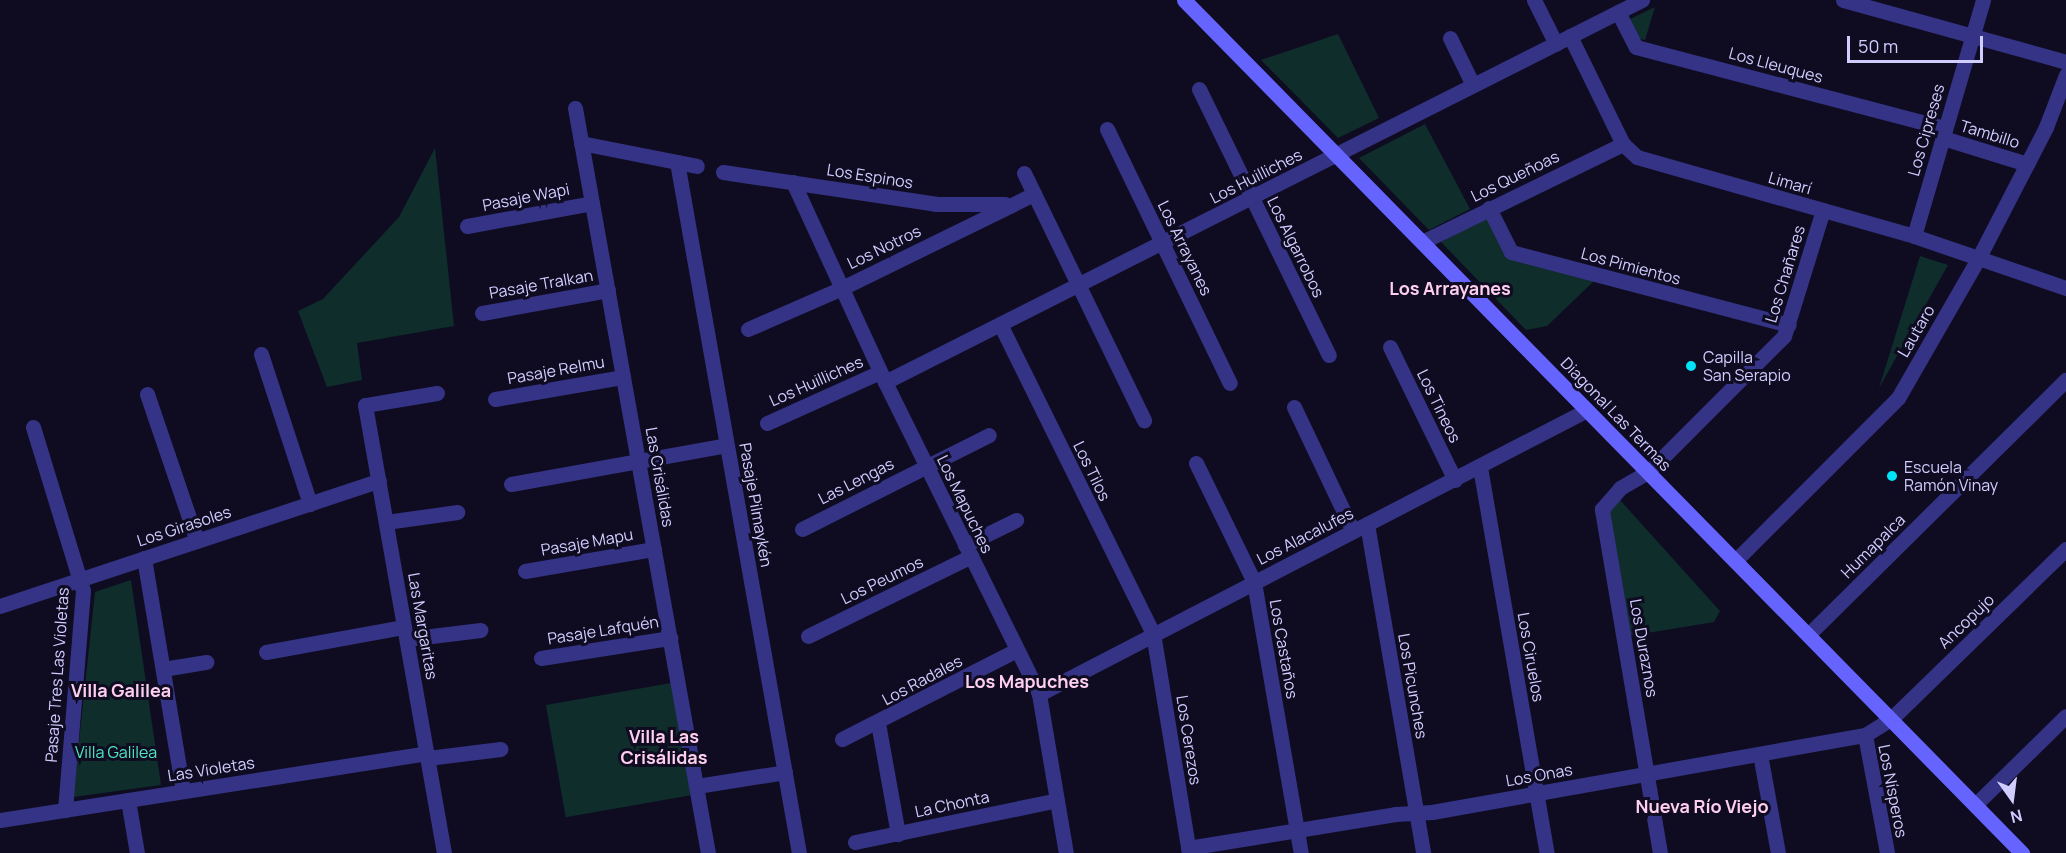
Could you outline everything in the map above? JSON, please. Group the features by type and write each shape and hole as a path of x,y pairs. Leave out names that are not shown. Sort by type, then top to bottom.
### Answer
{"main road":[{"name":"Diagonal Las Termas","path":"1184,0 2022,853"}],"street":[{"path":"1534,0 1556,44"},
{"name":"Los Huilliches","path":"767,423 882,377 999,324 1642,0"},
{"path":"1843,0 2066,62"},
{"name":"Los Cipreses","path":"1914,236 1983,0"},
{"name":"Los Lleuques","path":"1618,12 1636,47 1944,133"},
{"name":"Limarí","path":"1570,36 1623,144 1644,160 1914,236 1979,256 2066,288"},
{"path":"1450,38 1473,85"},
{"name":"Lautaro","path":"1736,561 1898,398 1979,256 2026,164 2066,75"},
{"name":"Los Algarrobos","path":"1199,89 1329,355"},
{"name":"Las Crisálidas","path":"575,108 708,853"},
{"name":"Los Arrayanes","path":"1107,129 1230,383"},
{"name":"Tambillo","path":"1944,133 2026,164"},
{"path":"581,143 697,166"},
{"name":"Los Queñoas","path":"1422,242 1623,144"},
{"name":"Pasaje Pilmaykén","path":"677,162 799,853"},
{"name":"Los Espinos","path":"723,171 936,204 1011,204"},
{"path":"1024,173 1144,420"},
{"name":"Los Mapuches","path":"792,182 882,377 1039,694 1066,853"},
{"name":"Los Notros","path":"748,329 842,288 1034,194"},
{"name":"Pasaje Wapi","path":"466,226 592,203"},
{"name":"Los Pimientos","path":"1489,208 1511,252 1789,325"},
{"name":"Los Chañares","path":"1648,472 1779,342 1789,325 1823,210"},
{"name":"Pasaje Tralkan","path":"482,313 608,290"},
{"name":"Los Tilos","path":"999,324 1153,633"},
{"name":"Los Tineos","path":"1390,347 1455,480"},
{"path":"261,354 310,504"},
{"name":"Pasaje Relmu","path":"495,399 623,377"},
{"name":"Humapalca","path":"1808,635 2066,380"},
{"name":"Las Margaritas","path":"437,393 365,405 444,853"},
{"path":"147,394 197,541"},
{"path":"1294,407 1353,531"},
{"name":"Los Alacalufes","path":"1039,694 1587,410"},
{"name":"Pasaje Tres Las Violetas","path":"33,427 82,579 83,601 65,810"},
{"name":"Las Lengas","path":"802,529 989,435"},
{"path":"512,484 727,445"},
{"name":"Los Castaños","path":"1196,463 1254,582 1301,853"},
{"name":"Los Ciruelos","path":"1480,467 1547,853"},
{"name":"Los Duraznos","path":"1648,472 1620,488 1602,509 1660,853"},
{"name":"Los Girasoles","path":"0,606 379,481"},
{"path":"386,522 457,512"},
{"name":"Los Peumos","path":"808,636 968,551 1016,520"},
{"name":"Los Picunches","path":"1367,524 1424,853"},
{"name":"Pasaje Mapu","path":"525,571 654,549"},
{"name":"Ancopujo","path":"1891,719 2066,549"},
{"path":"144,558 183,791"},
{"path":"266,652 406,633 480,630"},
{"name":"Los Cerezos","path":"1153,633 1189,851"},
{"name":"Pasaje Lafquén","path":"541,658 670,638"},
{"name":"Los Radales","path":"842,740 879,723 1017,650"},
{"path":"163,669 206,662"},
{"path":"1975,805 2066,716"},
{"name":"Los Onas","path":"1189,851 1297,830 1536,794 1865,735 1891,719"},
{"path":"879,723 898,834"},
{"name":"Los Nísperos","path":"1865,735 1887,853"},
{"name":"Las Violetas","path":"0,820 427,755 500,749"},
{"path":"1760,754 1778,853"},
{"path":"697,786 785,772"},
{"path":"128,800 137,853"},
{"name":"La Chonta","path":"855,843 1057,800"}],"green space":[{"path":"1655,7 1645,40 1637,38 1628,20"},
{"path":"1338,34 1379,118 1338,138 1261,60"},
{"path":"1425,124 1470,209 1429,230 1359,158"},
{"path":"435,148 454,326 357,343 362,380 327,387 298,311 323,299 399,217"},
{"path":"1487,217 1507,256 1594,281 1547,326 1526,330 1441,242"},
{"path":"1920,256 1948,265 1879,388"},
{"path":"1620,500 1720,611 1714,622 1629,636 1607,511"},
{"name":"Villa Galilea","path":"131,580 161,785 73,797 95,592"},
{"name":"Villa Las Crisálidas","path":"671,683 691,795 566,817 546,705"}],"place":[{"name":"Capilla San Serapio","path":"1691,366"},
{"name":"Escuela Ramón Vinay","path":"1892,476"}],"district":[{"name":"Los Arrayanes","path":"1450,288"},
{"name":"Los Mapuches","path":"1027,681"},
{"name":"Villa Galilea","path":"121,690"},
{"name":"Villa Las Crisálidas","path":"664,747"},
{"name":"Nueva Río Viejo","path":"1702,806"}]}
